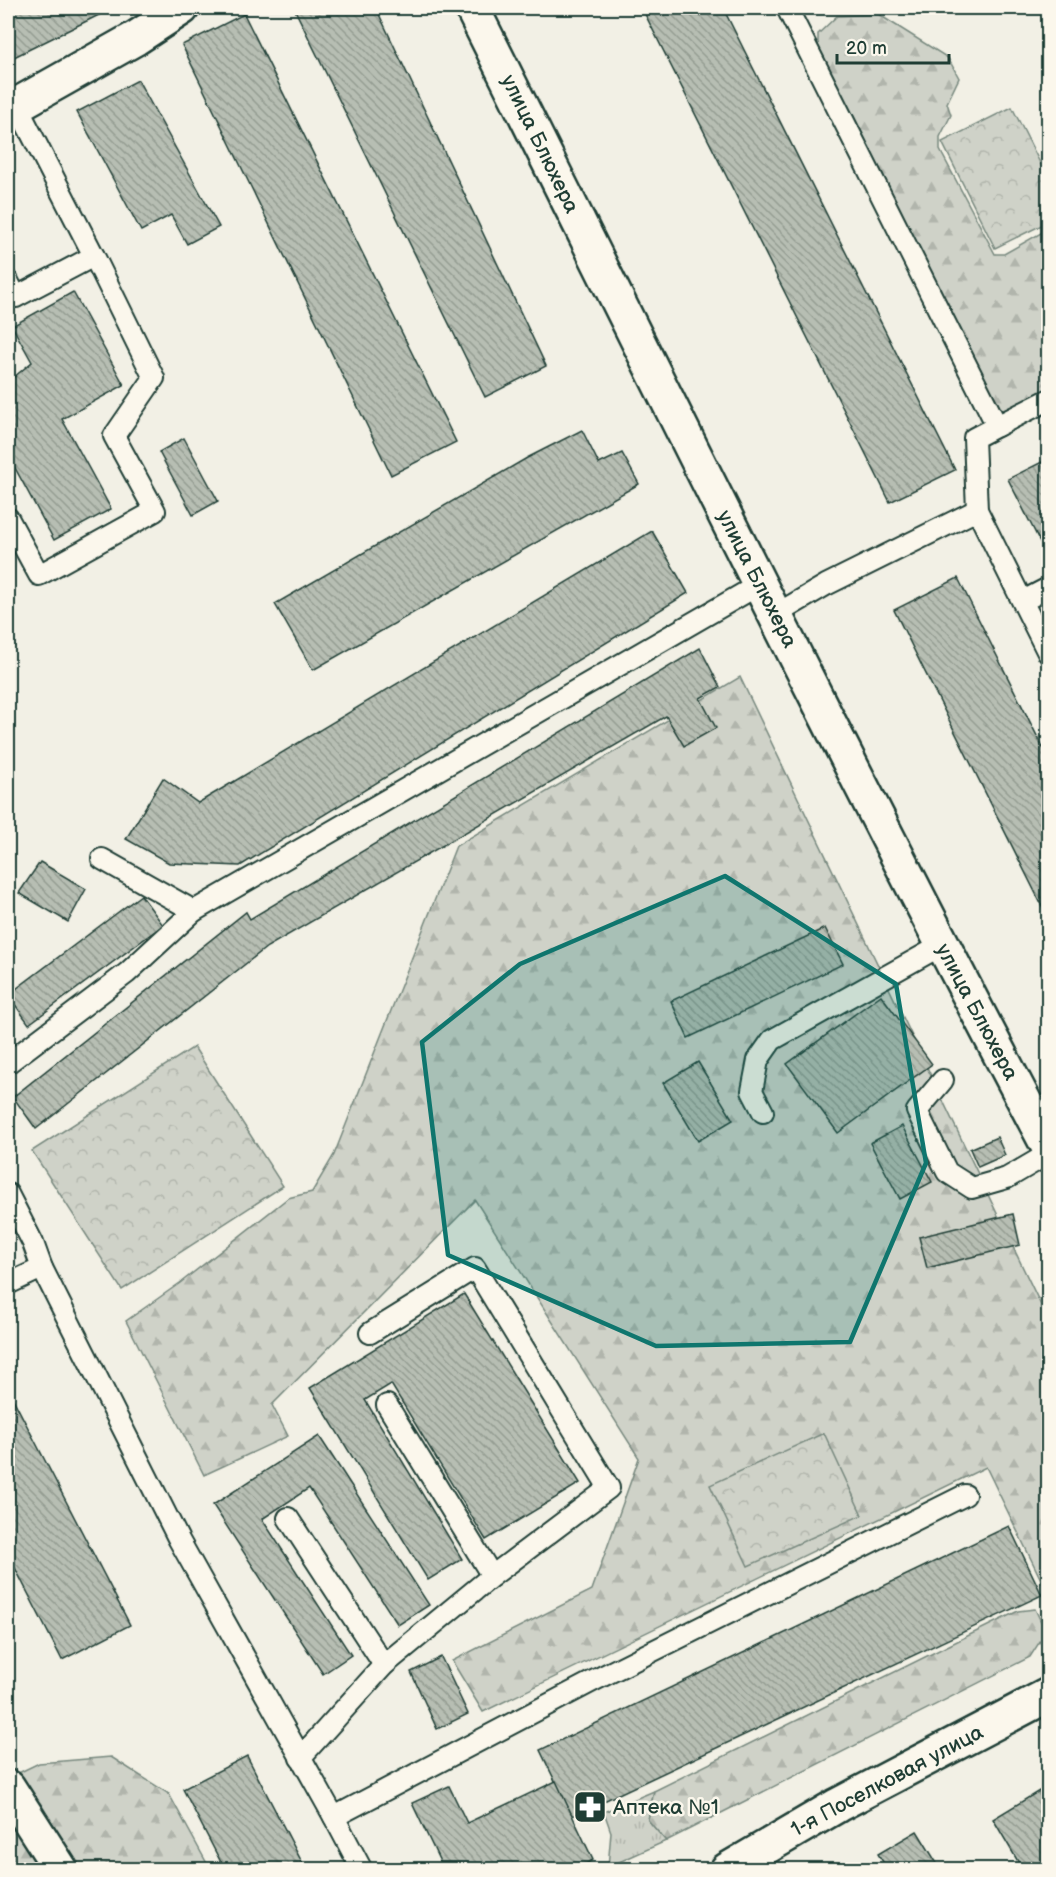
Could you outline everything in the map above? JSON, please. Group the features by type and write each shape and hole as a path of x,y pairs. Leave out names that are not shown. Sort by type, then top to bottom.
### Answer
{"street":[{"path":"12,108 136,38 182,8"},
{"name":"улица Блюхера","path":"472,8 942,945 1048,1146"},
{"name":"1-я Поселковая улица","path":"727,1869 838,1805 1046,1698"},
{"path":"8,1787 62,1869"}],"lane":[{"path":"787,8 997,426"},
{"path":"8,518 39,575 155,511 114,436 153,378 94,256 12,108"},
{"path":"10,295 94,256"},
{"path":"1048,400 974,438 977,510 1048,653"},
{"path":"775,615 826,585 977,510"},
{"path":"8,1064 127,973 194,911 760,584"},
{"path":"1023,601 1048,588"},
{"path":"102,859 194,911"},
{"path":"763,1112 752,1091 758,1060 772,1040 942,945"},
{"path":"943,1080 917,1111 946,1172 972,1188 1007,1178 1048,1154"},
{"path":"8,1194 33,1243 42,1268 178,1540 362,1869"},
{"path":"8,1284 42,1268"},
{"path":"300,1758 384,1665 492,1576 609,1488 475,1268 370,1332"},
{"path":"387,1405 492,1576"},
{"path":"334,1817 593,1681 965,1495"},
{"path":"288,1518 384,1665"}],"highlighted area":[{"path":"725,876 896,984 926,1163 850,1342 656,1346 448,1255 422,1042 520,964"}],"green space":[{"path":"878,14 948,58 959,78 947,103 951,115 940,137 940,150 995,254 1004,254 1048,229 1048,392 1002,415 818,49 818,34 837,16"},
{"path":"1012,107 1048,179 1048,222 995,248 942,142"},
{"path":"740,677 1048,1320 1048,1594 986,1467 483,1712 452,1661 592,1590 639,1458 475,1200 272,1405 288,1436 204,1475 126,1321 180,1283 288,1198 312,1192 334,1155 456,846"},
{"path":"194,1047 283,1186 122,1290 32,1151"},
{"path":"824,1433 862,1515 748,1566 710,1485"},
{"path":"1035,1609 1046,1632 1030,1657 666,1841 648,1820 654,1791 1018,1611"},
{"path":"111,1757 169,1794 210,1869 8,1870 8,1778 39,1763"},
{"path":"654,1791 648,1820 666,1841 608,1867 611,1832 604,1812"}],"building":[{"path":"8,8 113,8 8,60"},
{"path":"294,8 376,8 546,366 485,397"},
{"path":"658,8 723,8 955,470 890,502 645,14"},
{"path":"244,14 456,442 391,475 182,45"},
{"path":"138,80 219,227 187,244 171,215 141,231 77,112"},
{"path":"73,292 124,385 62,419 111,509 54,540 8,455 8,382 32,362 12,326"},
{"path":"582,430 599,464 622,453 639,484 313,670 275,604 527,458"},
{"path":"184,438 218,501 193,515 159,452"},
{"path":"1048,459 1048,538 1040,542 1008,479"},
{"path":"652,531 688,593 240,866 169,863 126,839 163,778 198,803"},
{"path":"958,578 1048,758 1048,918 894,610"},
{"path":"700,648 720,687 700,698 716,728 684,746 666,716 267,947 36,1129 13,1097 246,912 250,919"},
{"path":"40,862 86,889 68,922 19,893"},
{"path":"141,895 163,925 29,1024 8,995"},
{"path":"825,928 843,964 688,1038 671,1001"},
{"path":"881,995 932,1064 838,1133 787,1064"},
{"path":"698,1062 733,1120 698,1141 663,1083"},
{"path":"902,1126 932,1182 900,1199 870,1143"},
{"path":"997,1137 1005,1155 978,1167 970,1149"},
{"path":"1013,1214 1020,1245 927,1268 919,1237"},
{"path":"464,1294 580,1483 486,1540 391,1384 365,1400 462,1559 428,1580 310,1388"},
{"path":"8,1389 130,1625 62,1660 8,1554"},
{"path":"319,1436 429,1605 398,1625 309,1488 262,1519 351,1655 323,1674 213,1505"},
{"path":"1009,1526 1042,1595 572,1816 540,1750"},
{"path":"441,1657 468,1714 437,1729 411,1672"},
{"path":"247,1756 306,1870 225,1870 183,1789"},
{"path":"556,1781 593,1860 574,1870 444,1870 412,1803 449,1786 467,1823"},
{"path":"1039,1791 1048,1806 1048,1870 1023,1870 993,1819"},
{"path":"917,1831 941,1870 888,1870 878,1854"}],"place":[{"name":"Аптека №1","path":"590,1807"}]}
